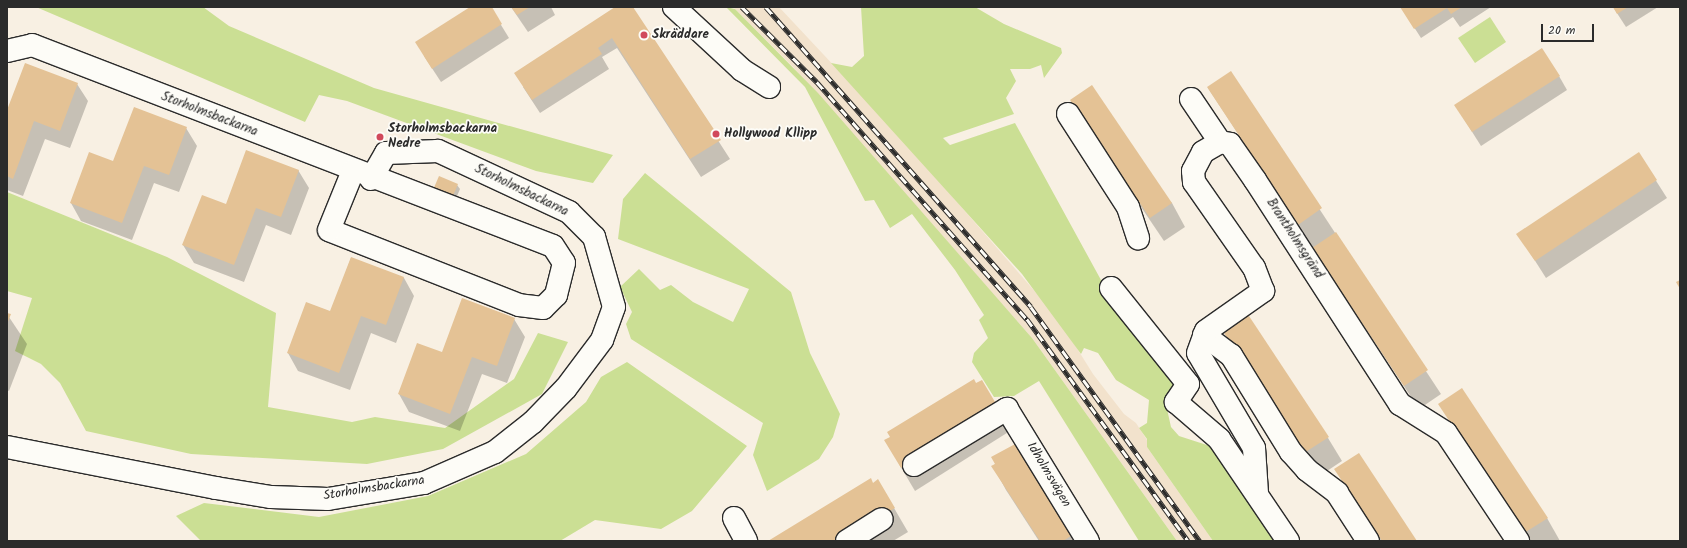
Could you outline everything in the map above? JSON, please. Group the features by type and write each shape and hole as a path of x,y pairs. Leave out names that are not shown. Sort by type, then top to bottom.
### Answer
{"street":[{"path":"674,7 742,70 769,87"},
{"name":"Storholmsbackarna","path":"7,50 32,45 362,175 386,153 438,151 569,212 594,237 614,307 602,340 566,388 533,422 495,452 424,483 328,499 271,497 216,488 7,447"},
{"path":"1191,99 1220,142 1203,152 1193,170 1194,182 1254,268 1263,291 1204,335 1198,353 1254,448 1256,493"},
{"path":"1068,114 1128,208 1138,238"},
{"name":"Brantholmsgränd","path":"1220,142 1230,144 1400,404 1446,433 1518,541"},
{"path":"362,175 553,246 564,263 556,295 543,308 519,305 329,230 362,175"},
{"path":"1111,288 1188,384 1176,402 1219,439 1288,541"},
{"path":"1204,335 1231,355 1291,452 1307,470 1337,493 1368,541"},
{"name":"Idholmsvägen","path":"914,465 1008,409 1088,541"},
{"path":"734,518 746,541"},
{"path":"847,541 882,519"}],"shaded area":[{"path":"733,7 779,7 897,133 1058,318 1093,374 1124,414 1136,423 1147,440 1147,447 1213,541 1177,541 1032,338 793,67"}],"green space":[{"path":"36,7 203,7 229,26 374,88 613,155 593,183 536,171 347,101 319,95 305,122"},
{"path":"726,7 735,9 818,93 1032,338 1177,541 1139,541 1039,381 1014,396 994,397 972,362 974,353 988,338 979,320 984,315 955,270 912,214 890,228 874,200 865,201 805,87"},
{"path":"861,7 975,7 1004,24 1061,48 1062,53 1044,78 1041,65 1030,69 1010,69 1016,81 1006,98 1014,114 943,138 950,145 1015,123 1101,280 1177,382 1167,409 1171,427 1179,436 1213,447 1277,541 1213,541 1147,447 1147,439 1139,428 1147,423 1149,400 1116,380 1098,353 1084,348 1081,354 1022,274 831,63 852,67 864,56"},
{"path":"1490,17 1506,42 1475,63 1458,38"},
{"path":"645,173 791,292 810,353 840,414 833,437 819,459 767,491 753,455 763,423 631,339 626,324 632,312 620,287 639,269 660,290 671,285 693,302 733,322 749,289 618,239 623,199"},
{"path":"7,192 167,257 276,313 268,407 352,422 375,417 445,428 514,379 538,333 568,342 542,394 443,449 367,464 191,454 86,431 60,383 41,364 15,351 32,298 7,291"},
{"path":"627,362 747,446 692,511 661,529 595,520 560,541 201,541 176,516 204,503 319,517 428,496 526,454 586,402 601,377"}],"building":[{"path":"470,7 492,7 502,24 432,69 415,42"},
{"path":"511,7 530,7 517,15"},
{"path":"615,7 633,7 721,140 690,159 612,38 598,48 602,54 532,100 514,73"},
{"path":"1400,7 1462,7 1451,14 1447,8 1414,29"},
{"path":"1613,7 1628,7 1617,14"},
{"path":"1542,48 1560,76 1472,132 1454,105"},
{"path":"25,63 78,83 60,131 34,121 13,179 7,176 7,110"},
{"path":"1231,71 1322,208 1298,225 1207,87"},
{"path":"1092,85 1172,203 1150,218 1070,100"},
{"path":"134,107 187,127 169,175 144,166 122,223 70,203 89,152 113,161"},
{"path":"246,150 299,170 281,217 256,208 234,265 182,245 202,195 226,204"},
{"path":"1639,152 1657,180 1535,261 1516,234"},
{"path":"439,176 458,184 452,198 433,190"},
{"path":"1336,232 1428,370 1404,386 1312,248"},
{"path":"351,257 404,277 386,325 361,316 339,373 287,353 306,302 330,311"},
{"path":"1680,280 1680,289 1676,282"},
{"path":"462,298 515,318 497,366 472,357 450,414 398,394 417,343 442,352"},
{"path":"7,313 11,314 7,324"},
{"path":"1247,313 1329,437 1304,453 1222,330"},
{"path":"974,379 976,383 982,380 998,407 901,468 884,440 890,437 887,432"},
{"path":"1462,388 1548,518 1524,533 1438,404"},
{"path":"1017,443 1074,534 1063,541 1040,541 991,466 995,464 991,457"},
{"path":"1359,453 1417,541 1382,541 1334,469"},
{"path":"871,478 873,483 878,479 895,508 840,541 768,541"}],"railway":[{"path":"742,7 817,82 1027,319 1188,541"},
{"path":"766,7 1031,307 1200,541"}],"place":[{"name":"Skräddare","path":"644,35"},
{"name":"Hollywood Kllipp","path":"716,134"},
{"name":"Storholmsbackarna Nedre","path":"380,137"}]}
